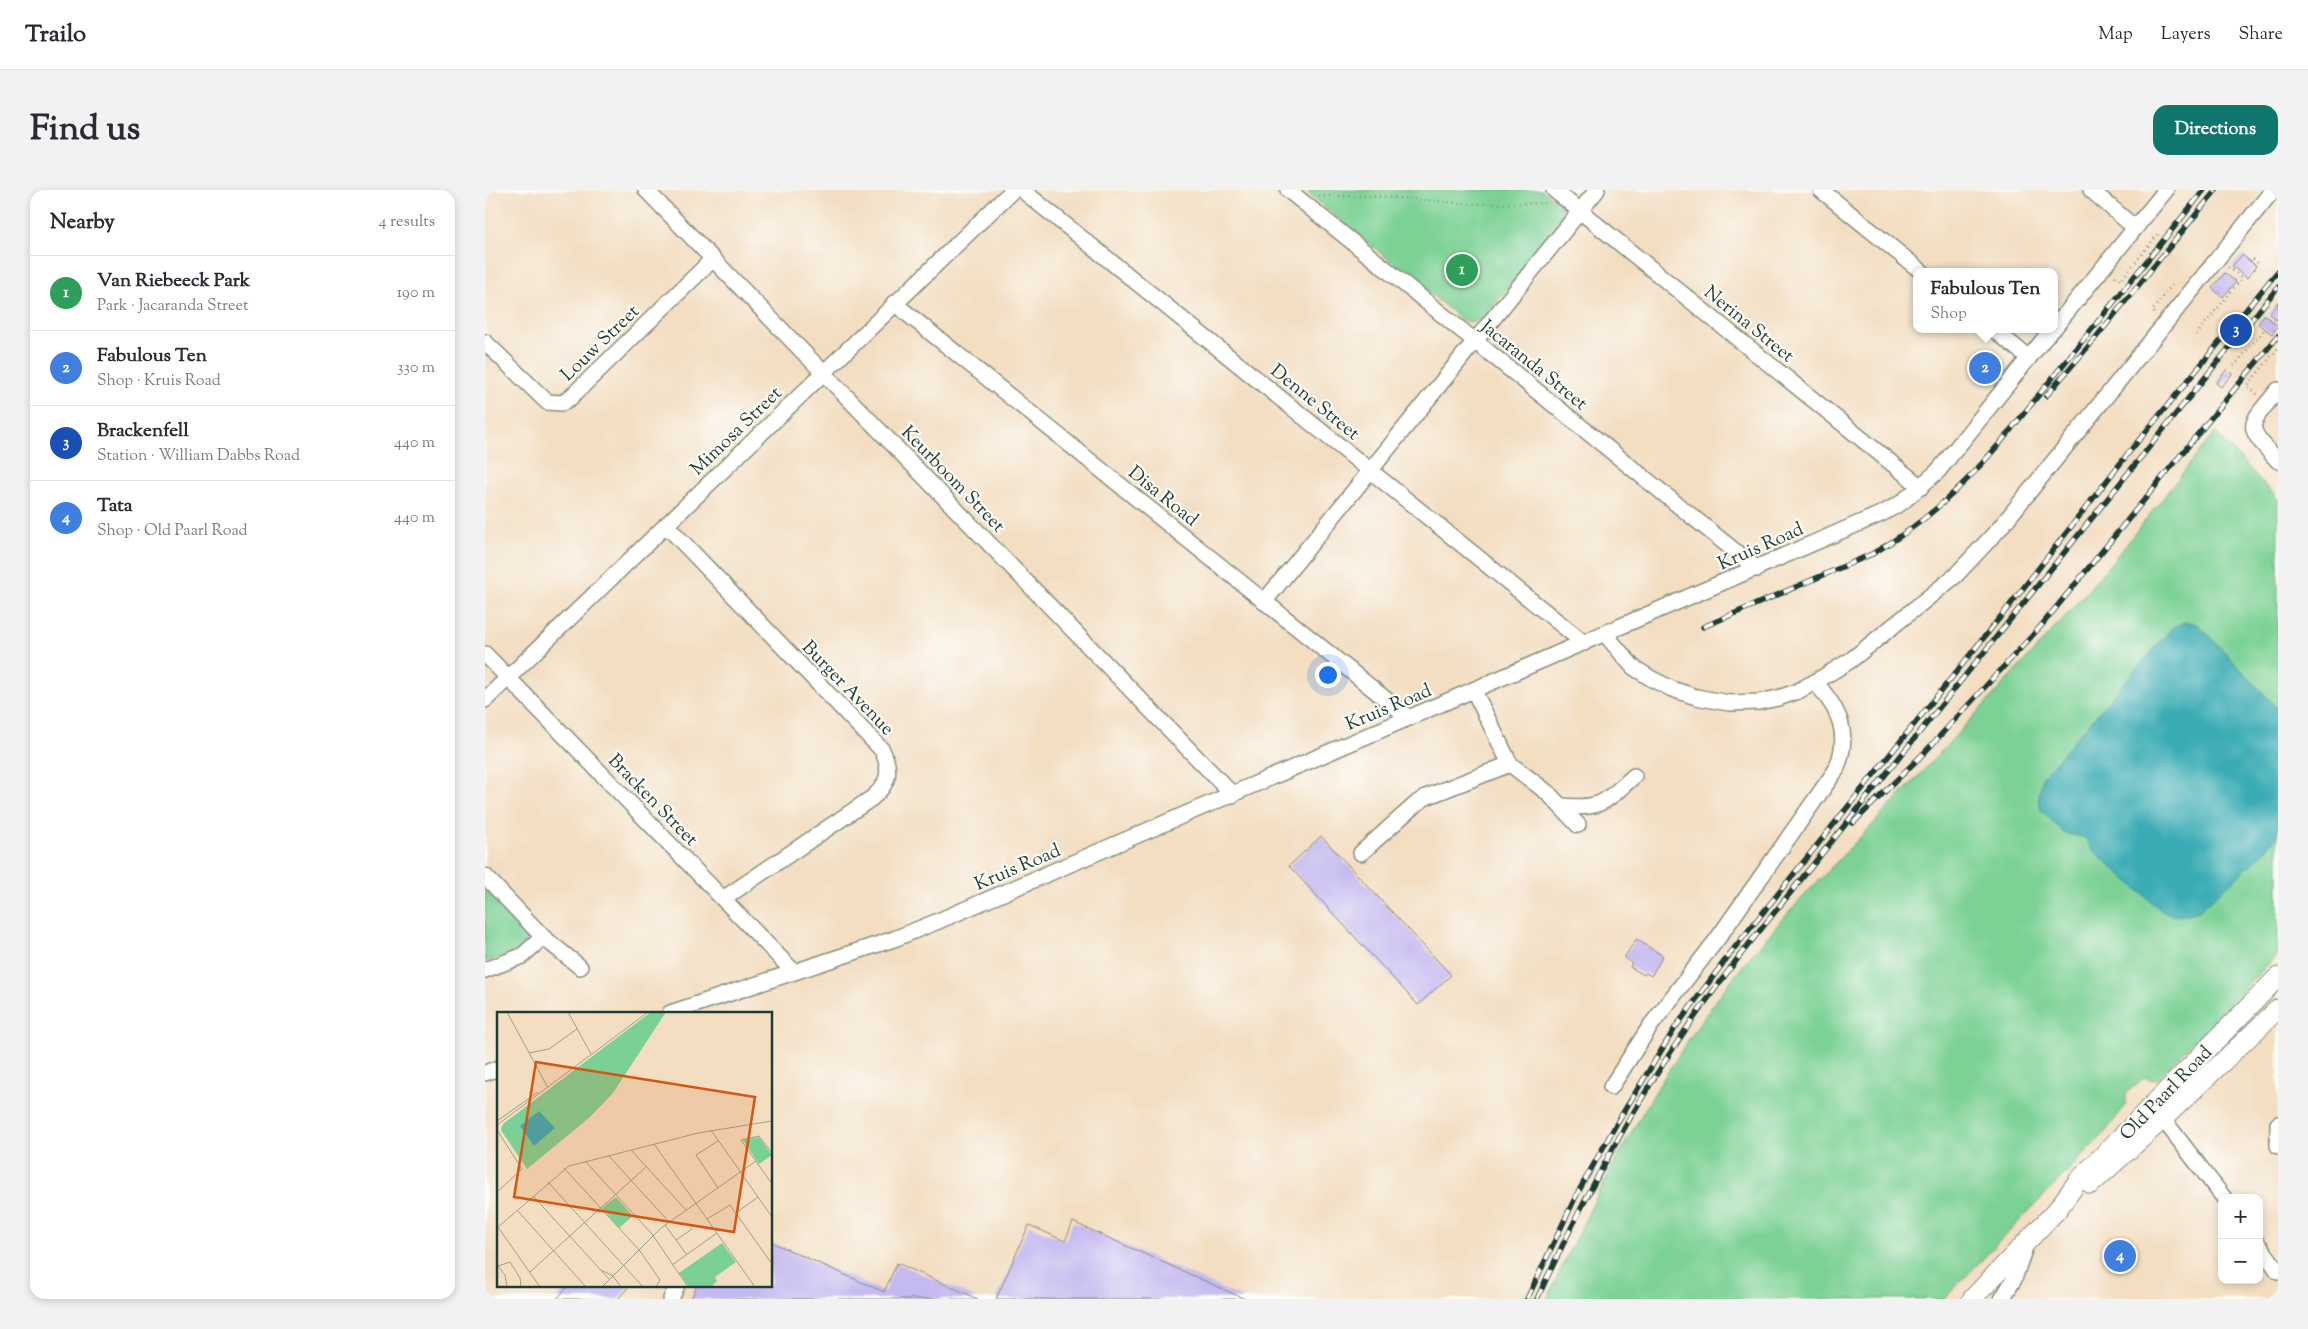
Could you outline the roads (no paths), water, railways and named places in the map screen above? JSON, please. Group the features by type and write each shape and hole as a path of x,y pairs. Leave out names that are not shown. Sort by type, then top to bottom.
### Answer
{"main road":[{"name":"Old Paarl Road","path":"1972,1299 2057,1210 2089,1187 2278,977"},
{"name":"Old Paarl Road","path":"2158,1112 2278,1008"}],"street":[{"name":"Keurboom Street","path":"647,190 1233,795"},
{"name":"Mimosa Street","path":"485,700 1013,190"},
{"name":"Denne Street","path":"1022,190 1584,643"},
{"name":"Nerina Street","path":"1554,190 1921,487"},
{"path":"1265,602 1597,190"},
{"path":"1821,190 1917,268"},
{"name":"Kruis Road","path":"2058,322 2166,190"},
{"path":"1605,634 1633,667 1652,679 1672,689 1712,701 1729,703 1759,702 1797,692 1851,660 1955,576 1993,536 2273,190"},
{"name":"Jacaranda Street","path":"1291,193 1757,569"},
{"path":"2101,193 2135,228"},
{"name":"Louw Street","path":"487,348 547,402 562,403 570,398 713,259"},
{"name":"Disa Road","path":"894,303 1409,718"},
{"path":"1998,333 2029,358"},
{"name":"Kruis Road","path":"673,1012 894,939 936,922 1883,514 1921,487 1956,449 2049,333"},
{"path":"2278,390 2253,420 2255,437 2278,461"},
{"name":"Burger Avenue","path":"666,525 882,750 889,772 887,782 872,798 723,899"},
{"name":"Bracken Street","path":"485,654 794,972"},
{"path":"1611,1087 1651,1025 1723,930 1836,770 1843,754 1843,732 1834,705 1815,682"},
{"path":"1474,691 1510,764 1562,806 1578,825"},
{"path":"1361,853 1426,797 1510,764"},
{"path":"1562,806 1588,808 1597,806 1605,802 1634,776"},
{"path":"485,876 543,937 580,966"},
{"path":"485,970 522,956 543,937"},
{"path":"485,1073 497,1069"},
{"path":"2158,1112 2220,1194"},
{"path":"2278,1124 2278,1146"},
{"path":"2002,1299 2014,1280 2027,1241"},
{"path":"2263,1251 2278,1270"},
{"path":"671,1299 677,1286"}],"water":[{"path":"2184,622 2194,623 2202,628 2278,709 2278,836 2257,859 2199,911 2181,916 2163,912 2091,848 2086,838 2064,833 2041,810 2039,795 2043,776 2173,627"}],"railway":[{"path":"1703,627 1872,554 1891,543 1925,518 1971,476 2000,443 2204,190"},
{"path":"2046,396 2216,190"},
{"path":"1527,1299 1576,1196 1618,1121 1675,1028 1732,951 2010,605 2130,451 2278,271"},
{"path":"1537,1299 1569,1231 1604,1164 1661,1066 1704,1004 1741,954 2278,287"},
{"path":"1853,823 1925,752 2041,626 2278,336"}],"place":[{"name":"Van Riebeeck Park","path":"1462,270"},
{"name":"Brackenfell","path":"2236,330"},
{"name":"Fabulous Ten","path":"1985,368"},
{"name":"Tata","path":"2120,1256"}]}
